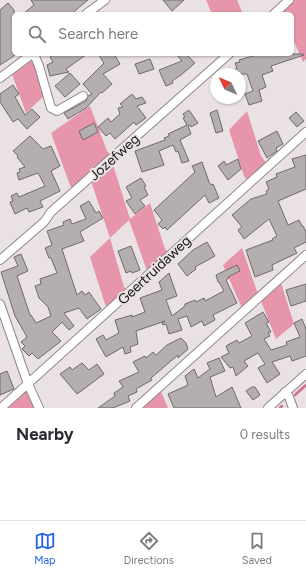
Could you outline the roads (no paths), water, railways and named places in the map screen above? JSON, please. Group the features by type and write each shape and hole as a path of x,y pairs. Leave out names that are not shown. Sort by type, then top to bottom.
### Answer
{"street":[{"path":"89,12 106,0"},
{"path":"276,12 290,0"},
{"path":"0,78 30,56"},
{"path":"34,56 39,66 51,108 53,110 57,111 83,96"},
{"name":"Jozefweg","path":"0,260 44,222 51,212 227,56"},
{"name":"Geertruidaweg","path":"1,408 306,132"},
{"path":"136,408 306,255"},
{"path":"0,304 28,384 39,408"},
{"path":"268,408 306,374"},
{"path":"285,392 289,397 293,408"}],"waterway":[{"path":"295,395 306,385"}]}
